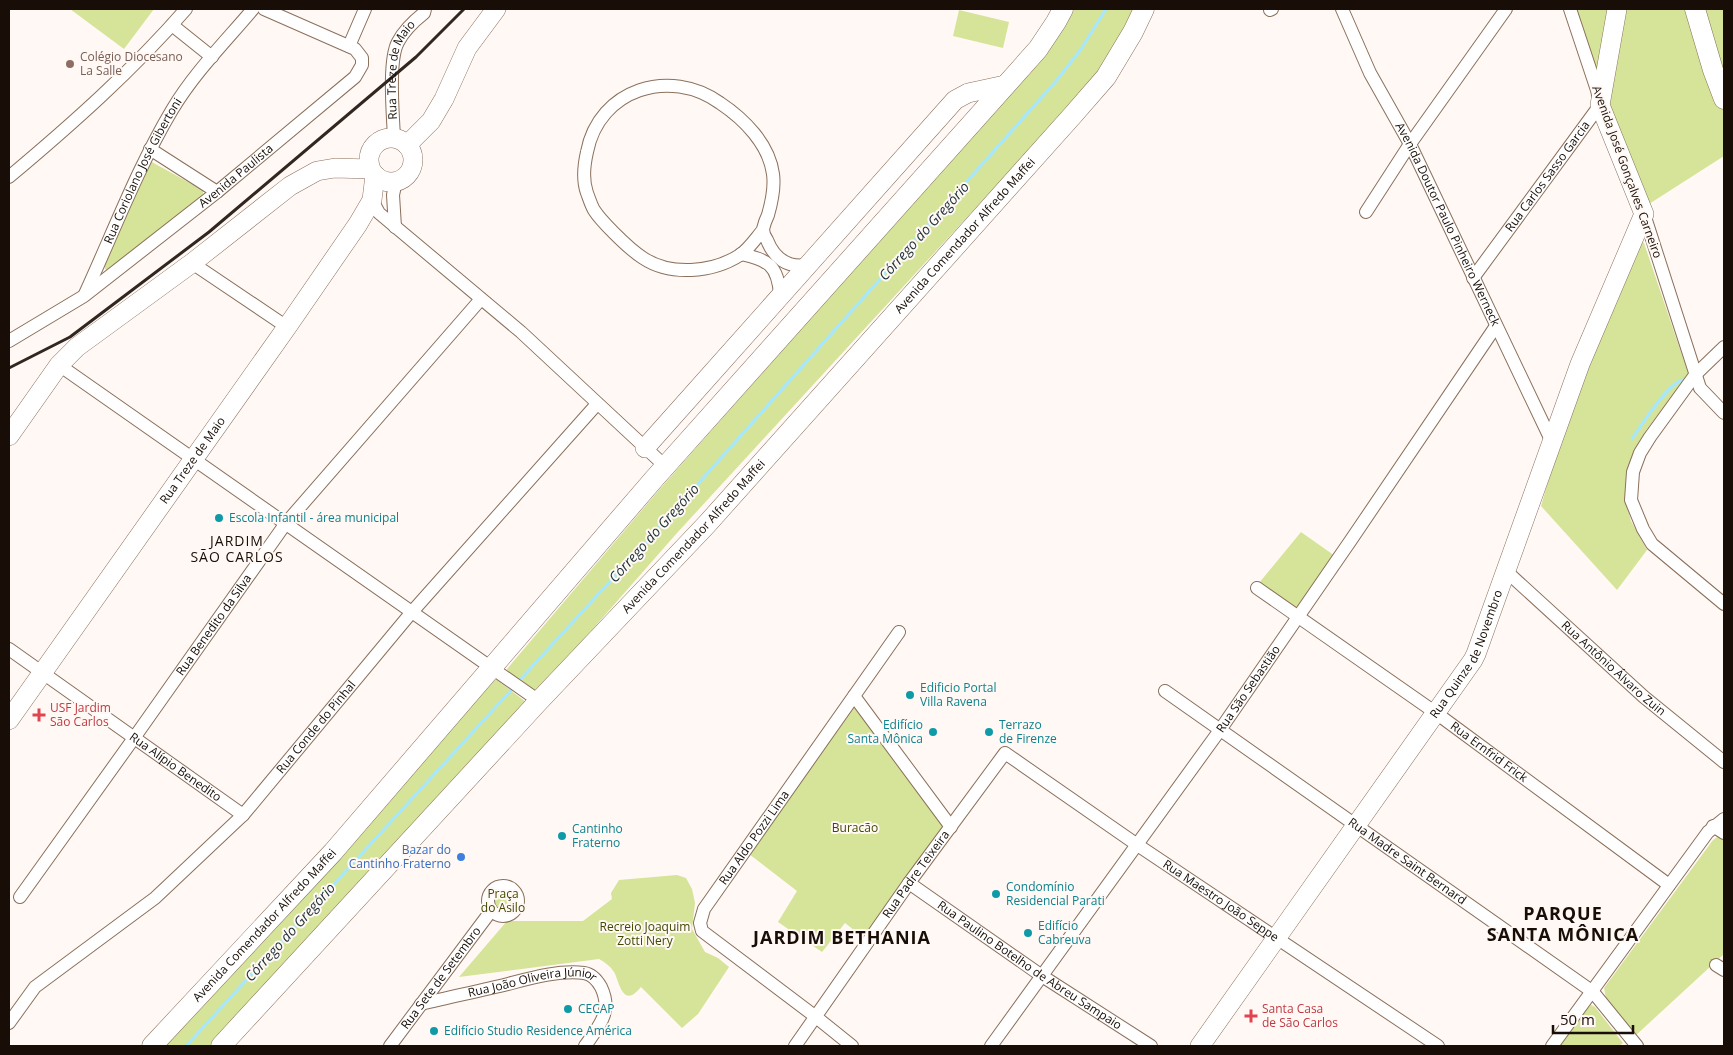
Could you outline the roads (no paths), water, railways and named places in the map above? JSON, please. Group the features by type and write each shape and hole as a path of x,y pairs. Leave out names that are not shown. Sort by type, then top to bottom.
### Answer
{"main road":[{"name":"Avenida Comendador Alfredo Maffei","path":"157,1043 496,671 665,466 1038,49 1063,9"},
{"name":"Avenida Comendador Alfredo Maffei","path":"221,1046 533,697 713,516 1072,116 1106,77 1133,32 1144,9"},
{"path":"1695,9 1713,70 1724,99"}],"street":[{"path":"9,177 71,125 152,47 186,9"},
{"name":"Rua Coriolano José Gibertoni","path":"84,296 150,149 173,108 212,57 254,9"},
{"path":"264,9 349,46 365,9"},
{"path":"400,142 431,121 444,99 467,48 496,9"},
{"name":"Avenida Doutor Paulo Pinheiro Werneck","path":"1342,9 1370,72 1410,144 1552,442"},
{"path":"1366,212 1410,144 1506,9"},
{"name":"Avenida José Gonçalves Carneiro","path":"1570,9 1597,90 1600,105 1644,214 1695,375 1705,395 1724,413"},
{"name":"Rua Carlos Sasso Garcia","path":"1473,278 1600,105 1616,9"},
{"name":"Rua Treze de Maio","path":"400,142 392,60 397,43 403,33 425,10"},
{"path":"172,25 212,57"},
{"name":"Avenida Paulista","path":"9,341 84,296 217,192 355,77 362,65 362,58 360,53 349,46"},
{"path":"673,85 691,89 706,94 721,103 749,128 762,143 769,159 773,173 774,191 763,230 741,254 727,262 709,268 692,270 664,268 644,258 624,243 594,210 584,185 584,166 588,145 596,126 607,111 621,99 636,90 656,86 673,85"},
{"path":"645,448 955,100 968,93 1005,85"},
{"path":"386,139 400,142 413,159 412,166 403,178 388,182 381,180 373,172 369,161 373,147 386,139"},
{"path":"150,149 217,192"},
{"path":"9,436 59,365 77,347 192,263 290,186 317,171 335,168 373,172"},
{"name":"Rua Treze de Maio","path":"9,720 288,327 358,224 372,200 373,172"},
{"path":"395,227 392,209 396,181"},
{"path":"372,200 379,213 543,351 597,404 665,466"},
{"name":"Rua Quinze de Novembro","path":"1200,1046 1473,660 1580,364 1644,214"},
{"path":"763,230 770,248 778,258 796,266 807,265"},
{"path":"741,254 761,259 771,266 780,284 780,295"},
{"path":"192,263 288,327"},
{"name":"Rua Benedito da Silva","path":"20,897 286,523 481,299"},
{"name":"Rua São Sebastião","path":"991,1046 1220,730 1496,326"},
{"path":"1724,347 1695,375 1650,436 1640,453 1633,472 1631,500 1643,529 1652,544 1724,604"},
{"path":"59,365 533,697"},
{"name":"Rua Conde do Pinhal","path":"9,1023 35,987 155,898 243,815 411,613 597,404"},
{"name":"Rua Antônio Álvaro Zuin","path":"1506,571 1644,697 1724,762"},
{"name":"Rua Ernfrid Frick","path":"1257,588 1436,713 1670,885"},
{"name":"Rua Aldo Pozzi Lima","path":"852,1046 702,931 700,923 704,909 899,632"},
{"name":"Rua Alípio Benedito","path":"9,649 243,815"},
{"name":"Rua Madre Saint Bernard","path":"1165,691 1592,992 1637,1046"},
{"path":"854,696 951,827"},
{"name":"Rua Padre Teixeira","path":"795,1046 909,883 1005,753"},
{"name":"Rua Maestro João Seppe","path":"1005,753 1136,844 1438,1046"},
{"path":"1552,1046 1670,885 1719,830 1724,819"},
{"name":"Rua Paulino Botelho de Abreu Sampaio","path":"909,883 1042,976 1151,1046"},
{"name":"Rua Sete de Setembro","path":"390,1046 491,911"},
{"name":"Rua João Oliveira Júnior","path":"421,1004 530,979 567,973 586,973 599,984 603,993 606,1012 585,1046"}],"waterway":[{"name":"Córrego do Gregório","path":"518,682 657,530 1057,80 1081,49 1106,9"},
{"path":"1632,439 1662,397 1676,383 1682,380"},
{"name":"Córrego do Gregório","path":"187,1045 514,687"}],"railway":[{"path":"9,368 70,337 209,232 416,57 464,9"}],"place":[{"name":"Colégio Diocesano La Salle","path":"70,64"},
{"name":"Escola Infantil - área municipal","path":"219,518"},
{"name":"Edificio Portal Villa Ravena","path":"910,695"},
{"name":"USF Jardim São Carlos","path":"39,715"},
{"name":"Edifício Santa Mônica","path":"933,732"},
{"name":"Terrazo de Firenze","path":"989,732"},
{"name":"Cantinho Fraterno","path":"562,836"},
{"name":"Bazar do Cantinho Fraterno","path":"461,857"},
{"name":"Condomínio Residencial Parati","path":"996,894"},
{"name":"Edifício Cabreuva","path":"1028,933"},
{"name":"CECAP","path":"568,1009"},
{"name":"Santa Casa de São Carlos","path":"1251,1016"},
{"name":"Edifício Studio Residence América","path":"434,1031"}],"district":[{"name":"JARDIM SÃO CARLOS","path":"237,550"},
{"name":"PARQUE SANTA MÔNICA","path":"1563,924"},
{"name":"JARDIM BETHANIA","path":"842,938"}],"park label":[{"name":"Buracão","path":"855,828"},
{"name":"Praça do Asilo","path":"503,901"},
{"name":"Recreio Joaquim Zotti Nery","path":"645,934"}]}
